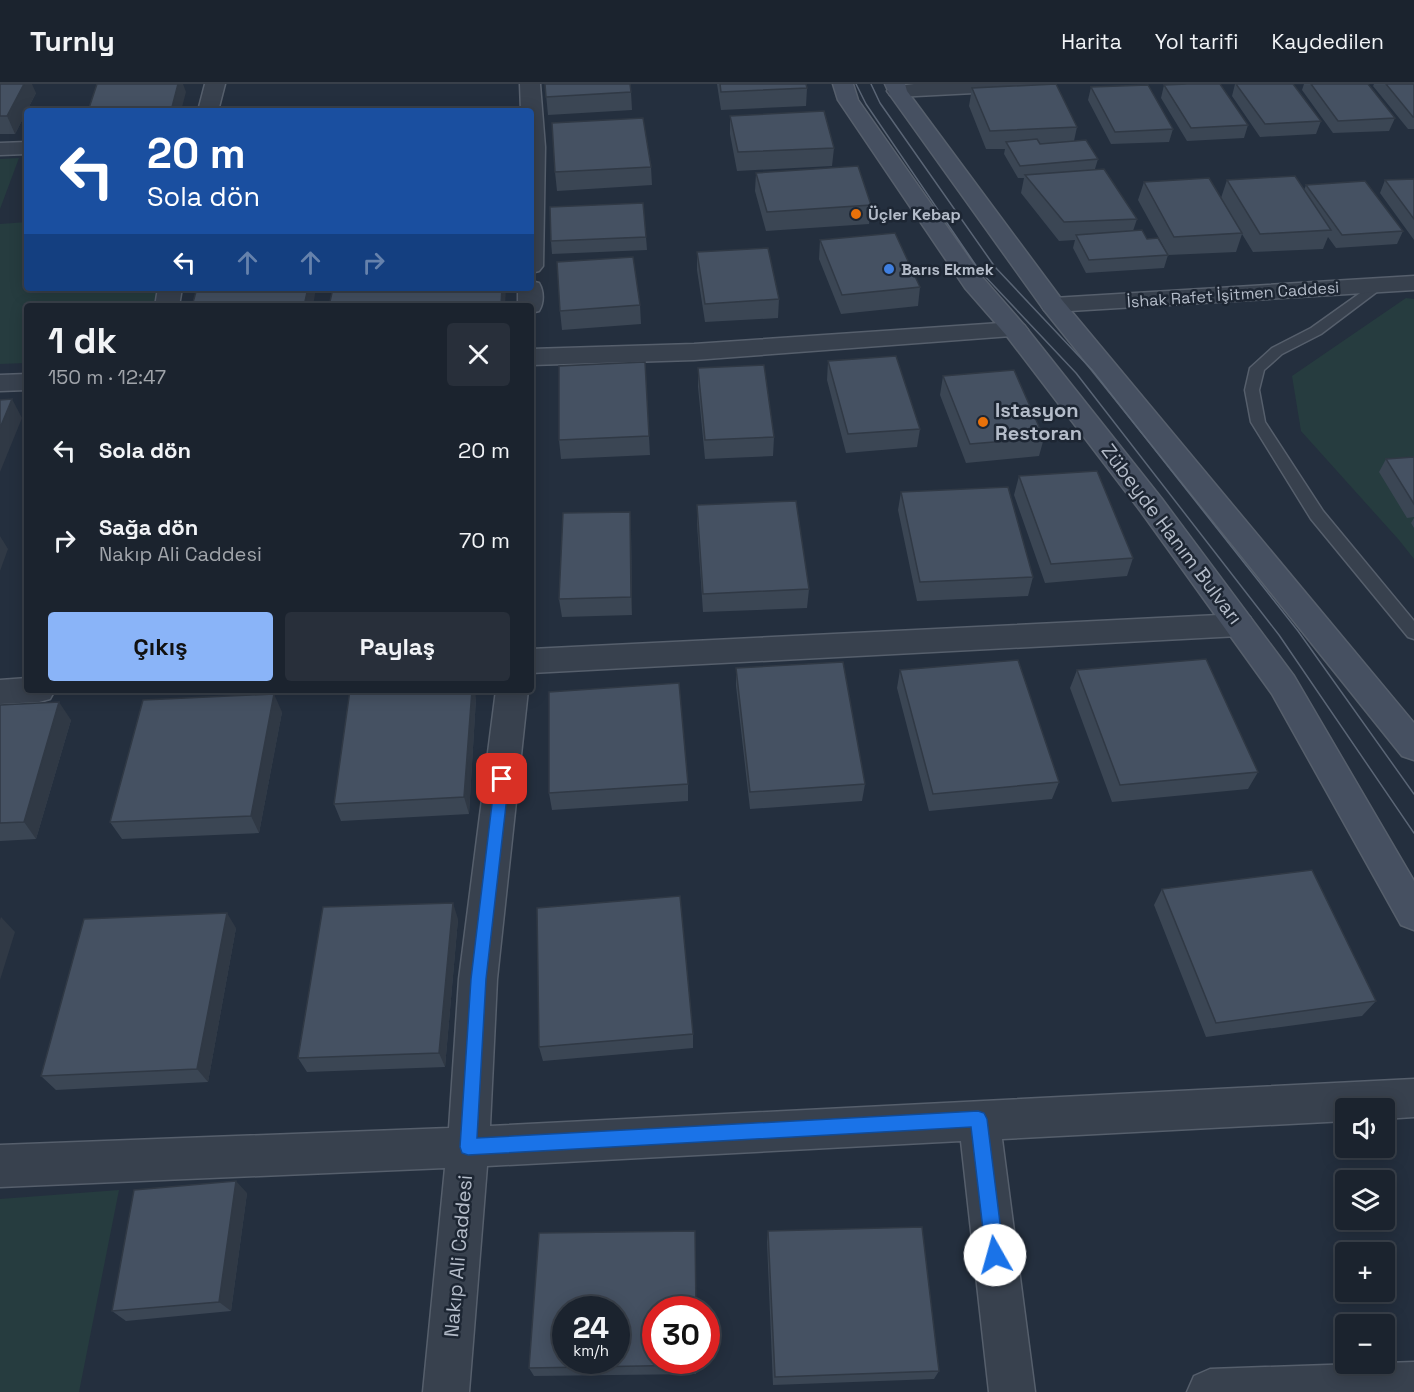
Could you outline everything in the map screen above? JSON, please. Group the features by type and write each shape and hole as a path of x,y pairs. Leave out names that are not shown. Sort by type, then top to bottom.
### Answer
{"main road":[{"name":"Zübeyde Hanım Bulvarı","path":"843,84 848,100 974,283 1015,330 1152,506 1283,685 1414,914"},
{"path":"896,88 1053,305 1414,747"}],"street":[{"path":"209,108 215,84"},
{"path":"530,84 532,108"},
{"path":"896,88 1033,84"},
{"path":"0,149 24,148"},
{"name":"İshak Rafet İşitmen Caddesi","path":"1053,305 1414,283"},
{"path":"534,357 694,352 1015,330"},
{"path":"0,383 24,382"},
{"path":"534,661 1239,625"},
{"path":"0,692 24,691"},
{"name":"Nakıp Ali Caddesi","path":"446,1392 468,1147 478,979 512,693"},
{"path":"0,1166 468,1147 1414,1098"},
{"path":"978,1119 1012,1392"},
{"path":"1210,1392 1414,1385"}],"lane":[{"path":"1377,285 1316,332 1277,351 1257,368 1252,390 1258,422 1317,515 1414,633"}],"green space":[{"path":"19,158 0,209 0,159"},
{"path":"24,222 24,291 156,291 154,303 24,303 24,363 0,364 0,224"},
{"path":"1406,298 1414,299 1414,559 1301,431 1292,376"},
{"path":"119,1190 79,1392 0,1392 0,1199"}],"building":[{"path":"0,84 24,84 7,116 0,116"},
{"path":"97,84 178,84 172,108 89,108"},
{"path":"545,84 630,84 631,92 546,97"},
{"path":"720,84 806,84 807,88 721,92"},
{"path":"1056,84 1077,127 990,131 972,88"},
{"path":"1220,84 1248,125 1191,128 1164,85"},
{"path":"1236,84 1293,84 1321,121 1265,124"},
{"path":"1311,84 1368,84 1395,118 1338,121"},
{"path":"1386,84 1414,84 1414,117 1413,117"},
{"path":"1148,85 1173,129 1115,132 1091,87"},
{"path":"824,111 834,148 738,152 730,116"},
{"path":"643,118 651,167 555,172 552,123"},
{"path":"1037,139 1040,144 1086,140 1098,159 1020,166 1006,142"},
{"path":"858,166 871,205 767,212 756,173"},
{"path":"1104,169 1137,219 1064,222 1025,175"},
{"path":"1295,176 1331,230 1260,234 1227,180"},
{"path":"1209,178 1242,233 1174,237 1144,182"},
{"path":"1414,179 1414,219 1385,180"},
{"path":"1365,181 1403,231 1342,235 1306,185"},
{"path":"643,203 646,237 551,241 550,207"},
{"path":"1142,230 1147,239 1158,238 1168,255 1089,260 1076,235"},
{"path":"895,233 920,287 842,295 820,240"},
{"path":"768,248 779,299 705,304 697,252"},
{"path":"633,257 640,305 560,311 557,262"},
{"path":"196,291 307,291 305,303 193,303"},
{"path":"332,291 502,291 501,303 330,303"},
{"path":"896,356 920,429 848,434 828,361"},
{"path":"645,362 649,436 559,440 559,366"},
{"path":"764,365 774,437 705,440 698,368"},
{"path":"1014,370 1044,438 970,444 943,376"},
{"path":"12,399 0,428 0,400"},
{"path":"1414,457 1414,504 1386,459"},
{"path":"1097,471 1133,558 1051,564 1019,476"},
{"path":"1008,487 1033,577 920,582 901,492"},
{"path":"796,501 809,589 703,594 697,505"},
{"path":"630,512 631,597 559,599 563,513"},
{"path":"1206,659 1258,772 1120,785 1077,670"},
{"path":"1018,660 1059,782 933,794 900,670"},
{"path":"843,662 865,784 750,792 736,668"},
{"path":"679,683 688,784 549,793 549,692"},
{"path":"350,693 472,693 464,797 334,804"},
{"path":"274,694 251,816 110,822 143,700"},
{"path":"59,702 24,822 0,823 0,705"},
{"path":"1312,870 1376,1001 1216,1023 1162,889"},
{"path":"680,896 693,1034 539,1047 537,908"},
{"path":"453,903 439,1053 298,1058 323,907"},
{"path":"227,913 197,1069 41,1076 84,919"},
{"path":"236,1181 219,1302 112,1311 134,1190"},
{"path":"922,1227 939,1371 775,1377 768,1231"},
{"path":"695,1231 696,1296 642,1296 642,1366 630,1366 630,1296 552,1296 552,1368 529,1368 539,1233"}],"tram line":[{"path":"856,84 866,104 979,270 1076,373 1279,635 1414,833"},
{"path":"871,84 880,103 995,267 1092,370 1298,631 1414,794"}],"place":[{"name":"Üçler Kebap","path":"856,214"},
{"name":"Barıs Ekmek","path":"889,269"},
{"name":"Istasyon Restoran","path":"983,422"}],"route":[{"path":"502,779 478,979 468,1147 978,1119 995,1255"}]}
